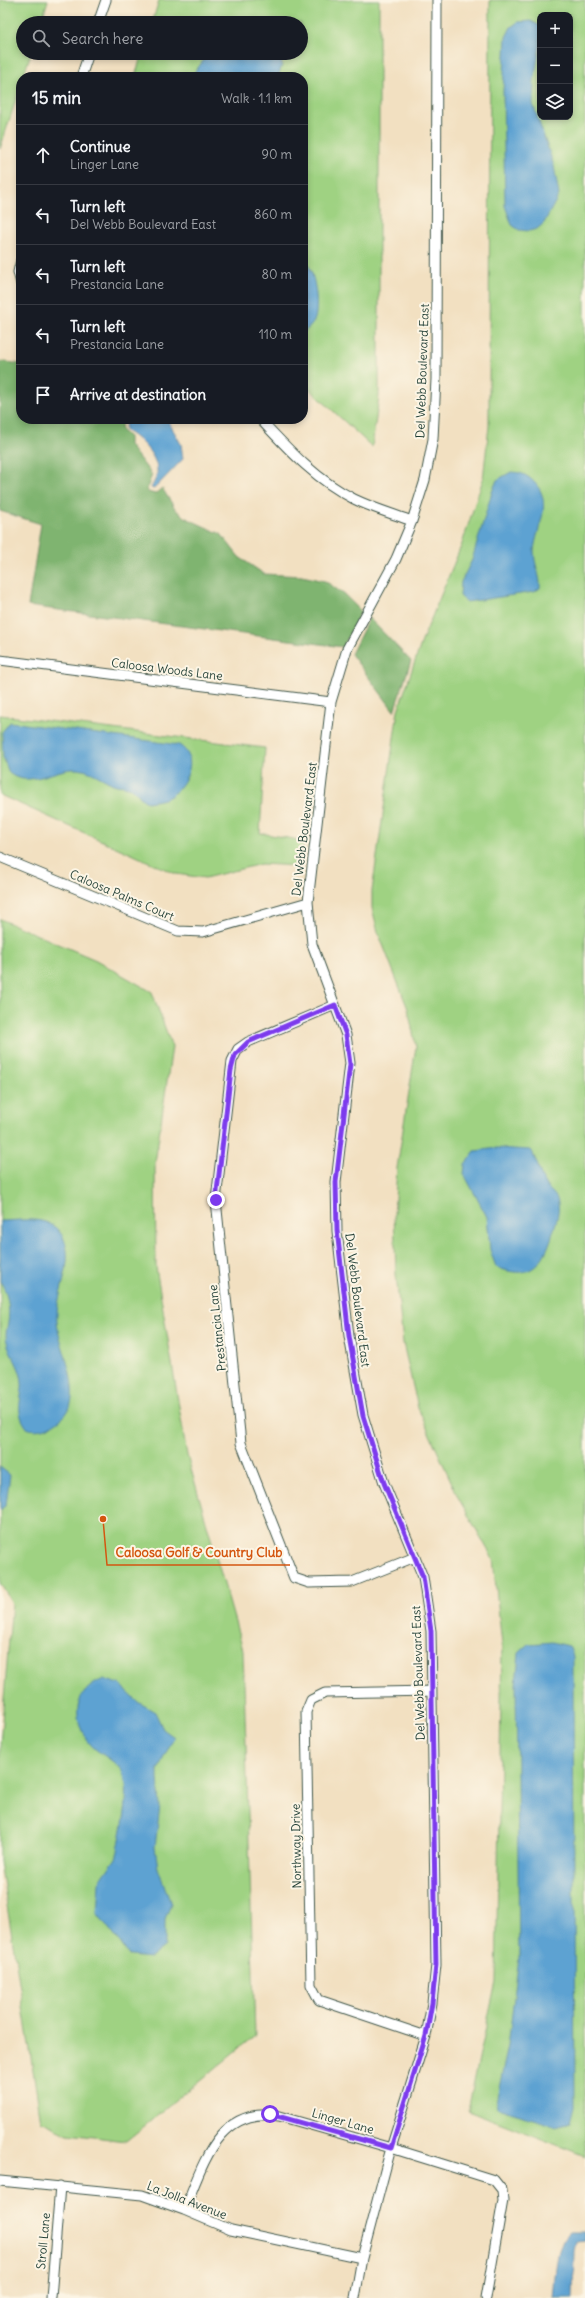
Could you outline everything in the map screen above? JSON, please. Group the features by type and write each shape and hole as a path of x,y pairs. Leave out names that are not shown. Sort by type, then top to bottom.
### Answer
{"street":[{"path":"100,16 106,0"},
{"name":"Del Webb Boulevard East","path":"355,2298 362,2258 391,2148 426,2036 432,2003 436,1965 431,1631 427,1595 423,1577 384,1483 363,1416 349,1336 337,1230 336,1182 350,1064 346,1035 312,944 308,902 331,702 347,649 396,559 412,521 425,480 433,439 436,379 437,0"},
{"path":"82,72 86,60"},
{"path":"265,424 290,451 318,477 354,499 412,521"},
{"name":"Caloosa Woods Lane","path":"0,660 331,702"},
{"name":"Caloosa Palms Court","path":"0,857 178,931 203,932 308,902"},
{"name":"Prestancia Lane","path":"335,1005 248,1042 238,1050 232,1061 216,1200 241,1443 294,1578 309,1583 352,1582 415,1557"},
{"name":"Northway Drive","path":"426,2036 319,2000 311,1985 306,1712 311,1700 325,1693 432,1691"},
{"name":"Linger Lane","path":"184,2210 218,2138 235,2123 250,2117 264,2114 279,2116 391,2148 494,2180 501,2187 503,2200 486,2298"},
{"name":"La Jolla Avenue","path":"0,2181 142,2195 184,2210 231,2230 362,2258"},
{"name":"Stroll Lane","path":"51,2298 60,2186"}],"green space":[{"path":"0,0 48,0 43,16 16,16 16,60 29,60 25,72 16,72 16,99 0,149"},
{"path":"159,0 379,0 379,396 372,447 308,388 308,72 136,72 140,60 308,60 308,16 154,16"},
{"path":"490,0 585,0 585,2156 468,2110 496,1981 502,1645 493,1559 459,1499 418,1408 403,1343 396,1274 394,1214 397,1168 416,1047 408,1009 378,932 372,908 372,891 398,710 422,641 462,544 483,479 489,426"},
{"path":"0,361 16,363 16,424 122,424 121,430 129,437 129,445 152,475 147,488 148,492 155,494 162,488 176,510 188,519 221,534 239,557 264,574 302,576 325,581 345,595 361,611 343,647 28,606 41,524 0,511"},
{"path":"369,618 411,661 394,711 351,654"},
{"path":"0,715 265,748 260,833 304,841 299,866 261,864 205,878 176,874 0,795"},
{"path":"0,919 96,960 152,992 172,1047 155,1163 156,1267 187,1455 243,1650 255,2036 126,2141 69,2134 41,2121 0,1861 0,1746 12,1603 0,1583"}],"water":[{"path":"531,21 537,24 537,63 534,80 533,104 537,120 538,120 554,166 559,195 544,223 537,229 529,231 519,230 512,225 505,206 503,91 506,37 511,27 518,22"},
{"path":"204,60 282,60 282,65 280,72 195,72"},
{"path":"308,265 311,270 316,298 316,315 311,326 308,329"},
{"path":"126,424 170,424 181,444 183,459 154,489 151,488 157,474 155,461 147,448 125,430"},
{"path":"511,472 520,473 531,479 543,497 544,506 534,551 540,588 534,592 467,602 460,596 461,582 472,560 497,480"},
{"path":"10,722 179,745 186,751 189,757 190,765 185,780 175,792 169,797 161,800 147,802 131,788 114,784 92,773 77,769 63,770 31,779 23,779 9,773 3,757 2,732"},
{"path":"497,1148 530,1150 535,1158 546,1186 555,1195 558,1203 556,1221 547,1249 538,1264 525,1272 507,1271 496,1267 490,1250 487,1217 464,1174 465,1164 475,1151"},
{"path":"31,1220 46,1222 53,1225 58,1230 64,1239 67,1249 66,1270 57,1314 58,1326 72,1386 72,1400 67,1412 57,1422 43,1429 28,1429 20,1415 22,1390 21,1376 8,1345 6,1334 9,1318 7,1296 0,1281 0,1221"},
{"path":"0,1467 10,1475 6,1505 0,1510"},
{"path":"552,1642 569,1646 573,1656 575,2106 571,2122 556,2126 497,2108 496,2102 508,2046 519,1957 516,1684 519,1653 529,1644"},
{"path":"104,1679 119,1684 138,1702 155,1712 163,1729 174,1737 158,1769 160,1806 155,1847 158,1868 171,1904 165,1919 165,1946 150,1958 130,1956 97,1913 99,1882 116,1858 126,1803 126,1784 122,1771 91,1745 80,1726 78,1717 78,1708 86,1691 93,1684"},
{"path":"569,2232 585,2232 585,2240 576,2241 574,2250 573,2298 553,2298 561,2244"}],"place":[{"name":"Caloosa Golf & Country Club","path":"103,1519"}],"route":[{"path":"216,1200 216,1188 232,1061 238,1050 248,1042 335,1005 346,1035 350,1064 336,1182 337,1230 349,1336 363,1416 384,1483 423,1577 427,1595 431,1631 436,1965 432,2003 426,2036 391,2148 270,2114"}]}
